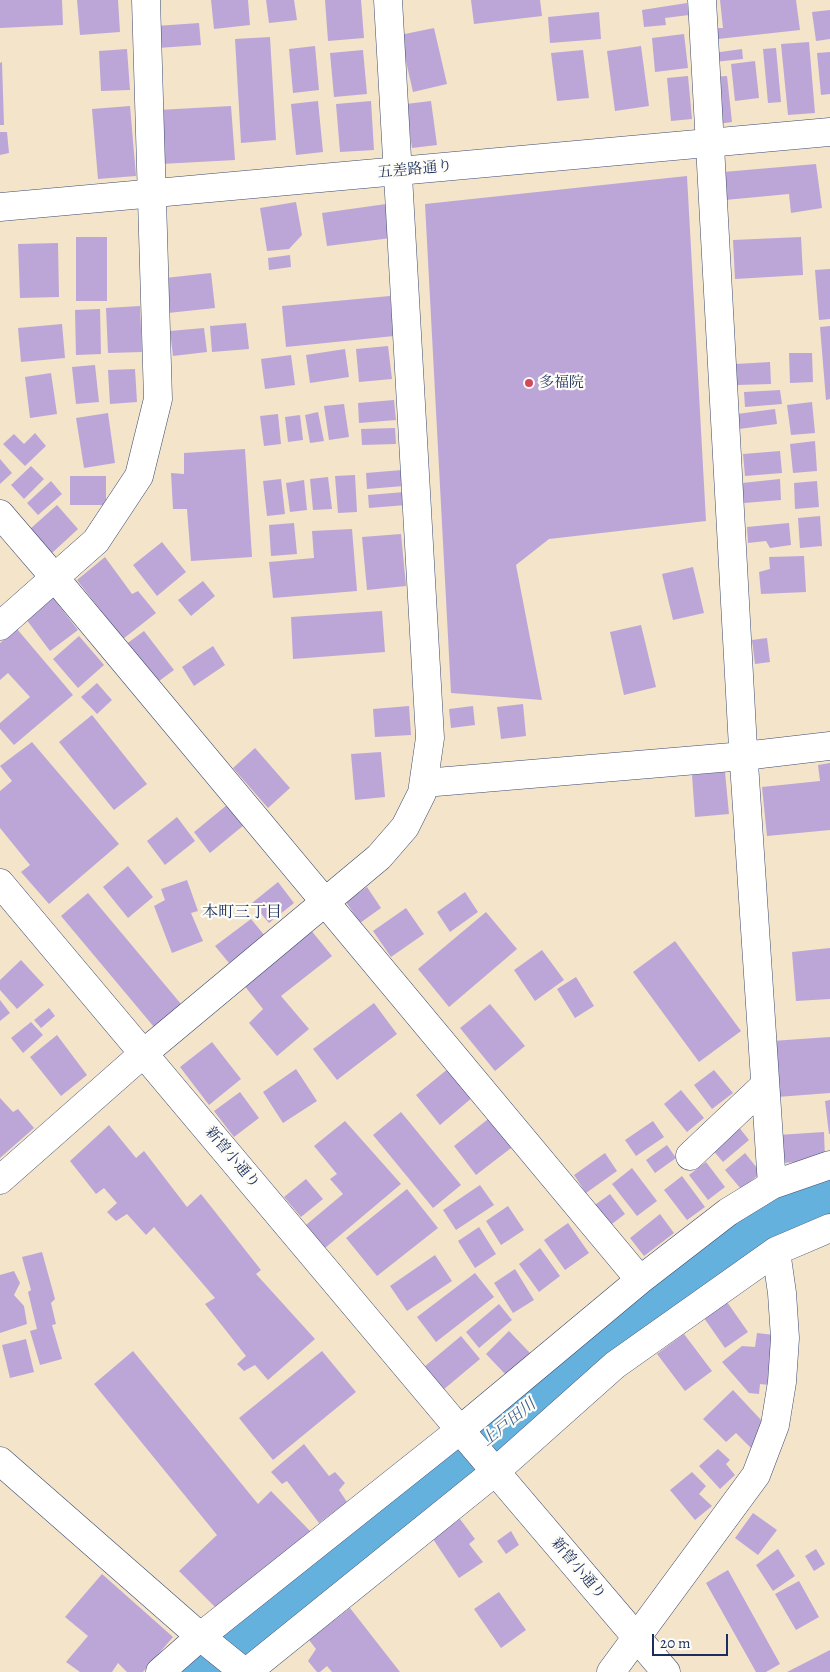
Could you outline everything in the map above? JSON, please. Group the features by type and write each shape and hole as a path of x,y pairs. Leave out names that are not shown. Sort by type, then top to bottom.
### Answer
{"street":[{"path":"0,626 96,541 139,476 156,409 158,399 146,0"},
{"path":"0,1180 144,1053 380,857 405,827 422,793 430,738 388,0"},
{"path":"702,0 744,756 772,1185"},
{"name":"五差路通り","path":"0,207 830,132"},
{"path":"0,514 640,1280"},
{"path":"424,783 744,756 830,746"},
{"name":"新曽小通り","path":"0,883 666,1672"},
{"path":"690,1156 765,1085"},
{"path":"160,1672 462,1432 640,1280 728,1212 772,1185 830,1165"},
{"path":"0,1461 202,1637 245,1672 493,1469 615,1365 776,1251 830,1228"},
{"path":"611,1672 756,1474 774,1425 782,1382 785,1338 782,1293 776,1251"}],"building":[{"path":"0,0 62,0 63,25 0,28"},
{"path":"77,0 118,0 120,32 80,35"},
{"path":"211,0 248,0 250,25 214,29"},
{"path":"266,0 294,0 297,20 269,23"},
{"path":"325,0 361,0 364,38 328,41"},
{"path":"471,0 540,0 542,16 474,24"},
{"path":"720,0 796,0 800,30 718,39 716,28 723,28"},
{"path":"687,3 689,15 665,18 666,25 644,27 642,10"},
{"path":"830,10 830,39 816,41 812,12"},
{"path":"599,12 601,39 550,43 548,17"},
{"path":"199,23 201,45 158,48 156,26"},
{"path":"434,28 447,84 413,92 400,35"},
{"path":"684,34 688,68 655,72 652,38"},
{"path":"270,37 276,140 241,143 235,39"},
{"path":"809,42 815,113 788,115 781,44"},
{"path":"315,46 319,90 293,93 289,49"},
{"path":"641,46 649,106 615,111 607,51"},
{"path":"776,48 781,102 768,103 763,49"},
{"path":"127,49 130,90 101,91 99,51"},
{"path":"742,49 743,59 714,62 713,53"},
{"path":"363,50 367,94 334,97 330,53"},
{"path":"583,50 589,98 557,101 551,53"},
{"path":"830,52 830,94 821,95 817,53"},
{"path":"755,61 759,98 735,101 731,64"},
{"path":"2,62 4,125 0,125 0,63"},
{"path":"688,76 692,119 671,121 667,78"},
{"path":"727,76 732,122 718,124 713,77"},
{"path":"318,101 323,152 296,155 291,104"},
{"path":"371,101 374,150 340,152 336,104"},
{"path":"431,101 437,145 412,148 406,104"},
{"path":"130,106 136,176 98,179 92,109"},
{"path":"231,106 235,160 161,164 158,110"},
{"path":"0,132 7,132 9,153 0,155"},
{"path":"816,164 822,208 791,213 789,194 725,200 723,172"},
{"path":"687,176 706,521 549,539 516,565 542,700 451,693 425,204"},
{"path":"296,202 302,235 289,249 267,251 260,208"},
{"path":"386,204 391,238 327,246 322,213"},
{"path":"76,237 107,237 107,301 76,301"},
{"path":"801,237 803,275 735,279 733,240"},
{"path":"58,243 59,297 20,298 18,244"},
{"path":"290,255 291,267 269,270 268,258"},
{"path":"830,269 830,319 819,320 815,270"},
{"path":"211,273 215,308 168,313 165,278"},
{"path":"390,296 394,336 286,347 282,306"},
{"path":"140,306 142,352 108,353 106,308"},
{"path":"100,309 101,354 76,355 75,310"},
{"path":"246,323 249,349 212,352 210,326"},
{"path":"62,324 65,358 21,362 18,328"},
{"path":"830,326 830,399 826,400 820,327"},
{"path":"204,328 207,352 173,356 170,331"},
{"path":"388,346 392,379 359,382 356,349"},
{"path":"345,349 349,377 310,383 306,355"},
{"path":"789,353 812,353 813,382 790,383"},
{"path":"291,355 295,385 265,389 261,359"},
{"path":"770,362 771,384 737,385 736,364"},
{"path":"95,365 99,402 76,404 72,367"},
{"path":"135,369 137,402 110,404 108,370"},
{"path":"51,373 57,414 30,418 25,377"},
{"path":"780,390 782,404 745,407 744,392"},
{"path":"394,400 396,420 359,423 358,403"},
{"path":"812,402 815,433 791,435 787,405"},
{"path":"344,404 349,437 329,440 324,406"},
{"path":"775,409 777,424 739,429 737,414"},
{"path":"318,412 324,441 310,443 305,415"},
{"path":"108,413 115,463 84,468 76,418"},
{"path":"278,414 281,444 264,446 260,416"},
{"path":"300,415 303,440 288,442 285,417"},
{"path":"395,428 396,444 362,445 361,429"},
{"path":"35,433 46,446 25,466 3,444 14,434 24,444"},
{"path":"815,441 817,471 793,473 790,444"},
{"path":"245,449 252,557 191,561 187,509 173,509 171,473 184,474 184,453"},
{"path":"780,451 782,473 745,476 743,454"},
{"path":"0,459 12,473 0,484"},
{"path":"31,466 44,479 24,499 11,485"},
{"path":"402,470 404,486 367,489 366,473"},
{"path":"355,475 357,512 338,513 335,476"},
{"path":"70,476 106,476 106,505 70,505"},
{"path":"328,477 332,509 313,510 310,479"},
{"path":"281,479 285,514 267,516 263,481"},
{"path":"780,479 781,500 744,503 742,483"},
{"path":"304,480 307,510 290,512 286,483"},
{"path":"51,481 62,494 38,515 27,503"},
{"path":"817,481 819,507 795,509 794,483"},
{"path":"405,492 406,505 369,508 368,495"},
{"path":"57,505 78,529 52,553 30,529"},
{"path":"820,516 822,546 800,548 798,518"},
{"path":"294,523 297,554 271,556 269,525"},
{"path":"789,523 791,545 770,548 766,541 748,543 747,527"},
{"path":"352,529 357,591 273,598 269,562 314,558 312,531"},
{"path":"401,534 406,586 367,590 362,537"},
{"path":"162,542 186,572 157,596 133,565"},
{"path":"804,556 806,592 761,594 759,572 770,569 769,557"},
{"path":"105,557 132,594 138,591 156,613 123,639 77,580"},
{"path":"693,567 704,613 673,620 662,574"},
{"path":"203,581 215,596 191,616 178,600"},
{"path":"53,598 78,630 50,651 26,619"},
{"path":"382,611 385,652 293,659 291,617"},
{"path":"641,625 656,687 624,695 610,632"},
{"path":"17,629 73,695 14,745 0,729 0,723 30,697 8,673 0,680 0,643"},
{"path":"144,631 174,670 155,684 125,645"},
{"path":"79,636 104,665 78,688 53,659"},
{"path":"767,638 770,662 755,664 752,640"},
{"path":"213,646 225,665 194,686 182,667"},
{"path":"97,683 112,700 97,714 81,697"},
{"path":"523,704 526,736 501,739 497,707"},
{"path":"409,706 411,735 375,737 373,709"},
{"path":"473,706 475,725 451,728 449,709"},
{"path":"92,715 147,784 114,810 59,742"},
{"path":"32,742 119,844 49,904 21,872 30,865 0,828 0,791 12,781 0,766"},
{"path":"255,748 290,788 268,808 233,768"},
{"path":"381,752 385,797 355,800 351,754"},
{"path":"830,763 830,830 767,836 762,787 820,781 818,765"},
{"path":"725,772 729,814 695,817 692,775"},
{"path":"227,805 244,825 210,853 194,832"},
{"path":"177,817 195,841 165,865 147,841"},
{"path":"128,866 153,897 128,918 103,887"},
{"path":"187,880 198,911 191,913 203,941 172,953 154,906 165,900 161,889"},
{"path":"278,882 294,903 269,923 252,903"},
{"path":"367,887 381,908 360,923 346,902"},
{"path":"465,892 478,912 450,932 437,912"},
{"path":"88,893 181,1004 154,1027 61,916"},
{"path":"406,908 424,934 391,957 373,931"},
{"path":"486,912 517,949 449,1007 418,969"},
{"path":"251,919 265,936 229,963 215,946"},
{"path":"310,929 332,956 281,996 309,1029 277,1056 249,1023 263,1009 243,984"},
{"path":"675,941 741,1031 699,1062 633,972"},
{"path":"830,948 830,999 796,1001 792,952"},
{"path":"542,950 564,980 535,1001 514,970"},
{"path":"21,960 44,985 17,1009 0,990 0,980"},
{"path":"576,977 594,1006 575,1018 557,989"},
{"path":"0,1000 10,1013 0,1021"},
{"path":"374,1003 397,1034 337,1080 313,1049"},
{"path":"490,1004 525,1046 495,1071 460,1028"},
{"path":"49,1008 55,1016 41,1028 34,1020"},
{"path":"31,1022 43,1035 23,1053 11,1038"},
{"path":"57,1035 87,1075 61,1096 30,1057"},
{"path":"830,1037 830,1093 777,1097 772,1041"},
{"path":"212,1042 241,1079 209,1105 180,1067"},
{"path":"449,1068 473,1097 440,1125 416,1095"},
{"path":"296,1069 317,1101 283,1123 263,1092"},
{"path":"714,1070 733,1093 712,1109 694,1085"},
{"path":"681,1090 704,1118 687,1132 664,1104"},
{"path":"240,1092 259,1118 234,1137 214,1111"},
{"path":"0,1098 13,1112 18,1109 34,1128 0,1158"},
{"path":"830,1100 830,1134 829,1134 825,1101"},
{"path":"401,1112 461,1185 433,1208 373,1135"},
{"path":"492,1116 515,1145 476,1175 454,1146"},
{"path":"345,1121 401,1184 325,1248 306,1225 343,1194 330,1179 337,1174 314,1146"},
{"path":"653,1121 664,1137 636,1156 625,1140"},
{"path":"109,1125 136,1158 144,1151 187,1207 201,1194 261,1270 256,1274 315,1339 268,1380 255,1365 244,1371 237,1364 246,1356 205,1304 215,1298 154,1227 146,1235 127,1214 116,1221 107,1212 117,1203 104,1188 96,1194 70,1161"},
{"path":"738,1126 749,1140 723,1162 711,1148"},
{"path":"824,1132 825,1161 780,1163 778,1135"},
{"path":"667,1145 676,1158 655,1173 646,1160"},
{"path":"605,1153 617,1171 586,1193 574,1175"},
{"path":"745,1153 761,1173 741,1189 725,1170"},
{"path":"706,1162 725,1187 708,1200 689,1175"},
{"path":"632,1168 657,1201 637,1216 612,1184"},
{"path":"682,1176 705,1207 687,1220 664,1190"},
{"path":"306,1179 323,1199 301,1217 284,1197"},
{"path":"480,1185 494,1205 456,1230 443,1210"},
{"path":"407,1189 438,1228 377,1276 346,1238"},
{"path":"610,1194 625,1214 608,1227 592,1207"},
{"path":"508,1206 524,1230 501,1245 486,1221"},
{"path":"660,1214 674,1233 644,1256 630,1238"},
{"path":"568,1223 589,1253 565,1270 544,1240"},
{"path":"479,1227 496,1254 475,1268 458,1241"},
{"path":"540,1248 560,1276 539,1292 519,1264"},
{"path":"42,1252 55,1299 51,1303 56,1324 52,1325 62,1359 40,1365 30,1331 37,1329 28,1292 31,1290 22,1257"},
{"path":"435,1255 452,1281 407,1311 390,1286"},
{"path":"515,1269 534,1300 513,1313 494,1283"},
{"path":"14,1271 20,1283 14,1295 24,1306 27,1324 0,1333 0,1275"},
{"path":"475,1273 494,1297 436,1342 417,1317"},
{"path":"727,1302 748,1332 725,1348 704,1318"},
{"path":"499,1304 512,1320 479,1348 466,1332"},
{"path":"509,1331 530,1353 507,1376 486,1354"},
{"path":"757,1333 774,1335 769,1385 760,1384 759,1394 749,1393 722,1362 742,1346 755,1347"},
{"path":"684,1334 712,1371 685,1391 657,1354"},
{"path":"461,1336 480,1359 443,1390 424,1367"},
{"path":"26,1339 34,1372 10,1378 2,1345"},
{"path":"133,1351 258,1504 271,1491 311,1532 217,1609 179,1571 217,1535 94,1384"},
{"path":"322,1351 356,1392 273,1460 239,1418"},
{"path":"733,1390 762,1421 751,1448 736,1433 726,1442 703,1419"},
{"path":"304,1444 329,1476 335,1472 345,1483 339,1490 347,1502 319,1523 287,1481 282,1484 271,1472"},
{"path":"718,1449 730,1460 726,1464 735,1475 720,1489 699,1466"},
{"path":"692,1472 706,1486 699,1494 712,1506 695,1520 670,1490"},
{"path":"753,1513 777,1530 758,1555 735,1538"},
{"path":"460,1519 475,1539 469,1544 483,1562 459,1578 433,1539"},
{"path":"511,1531 519,1545 506,1554 497,1541"},
{"path":"778,1549 795,1576 773,1591 756,1565"},
{"path":"816,1549 825,1564 814,1571 805,1556"},
{"path":"728,1570 780,1664 766,1672 756,1672 706,1583"},
{"path":"102,1574 173,1637 143,1672 127,1672 118,1663 112,1672 80,1672 66,1662 88,1636 65,1617"},
{"path":"799,1581 819,1617 796,1630 775,1594"},
{"path":"499,1592 526,1630 501,1648 474,1609"},
{"path":"350,1608 400,1672 332,1672 327,1666 320,1672 317,1672 308,1661 316,1649 309,1640"},
{"path":"830,1650 830,1672 787,1672"}],"waterway":[{"name":"上戸田川","path":"202,1672 669,1293 742,1239 803,1202 830,1196"}],"place":[{"name":"多福院","path":"529,383"}],"district":[{"name":"本町三丁目","path":"242,913"}]}
